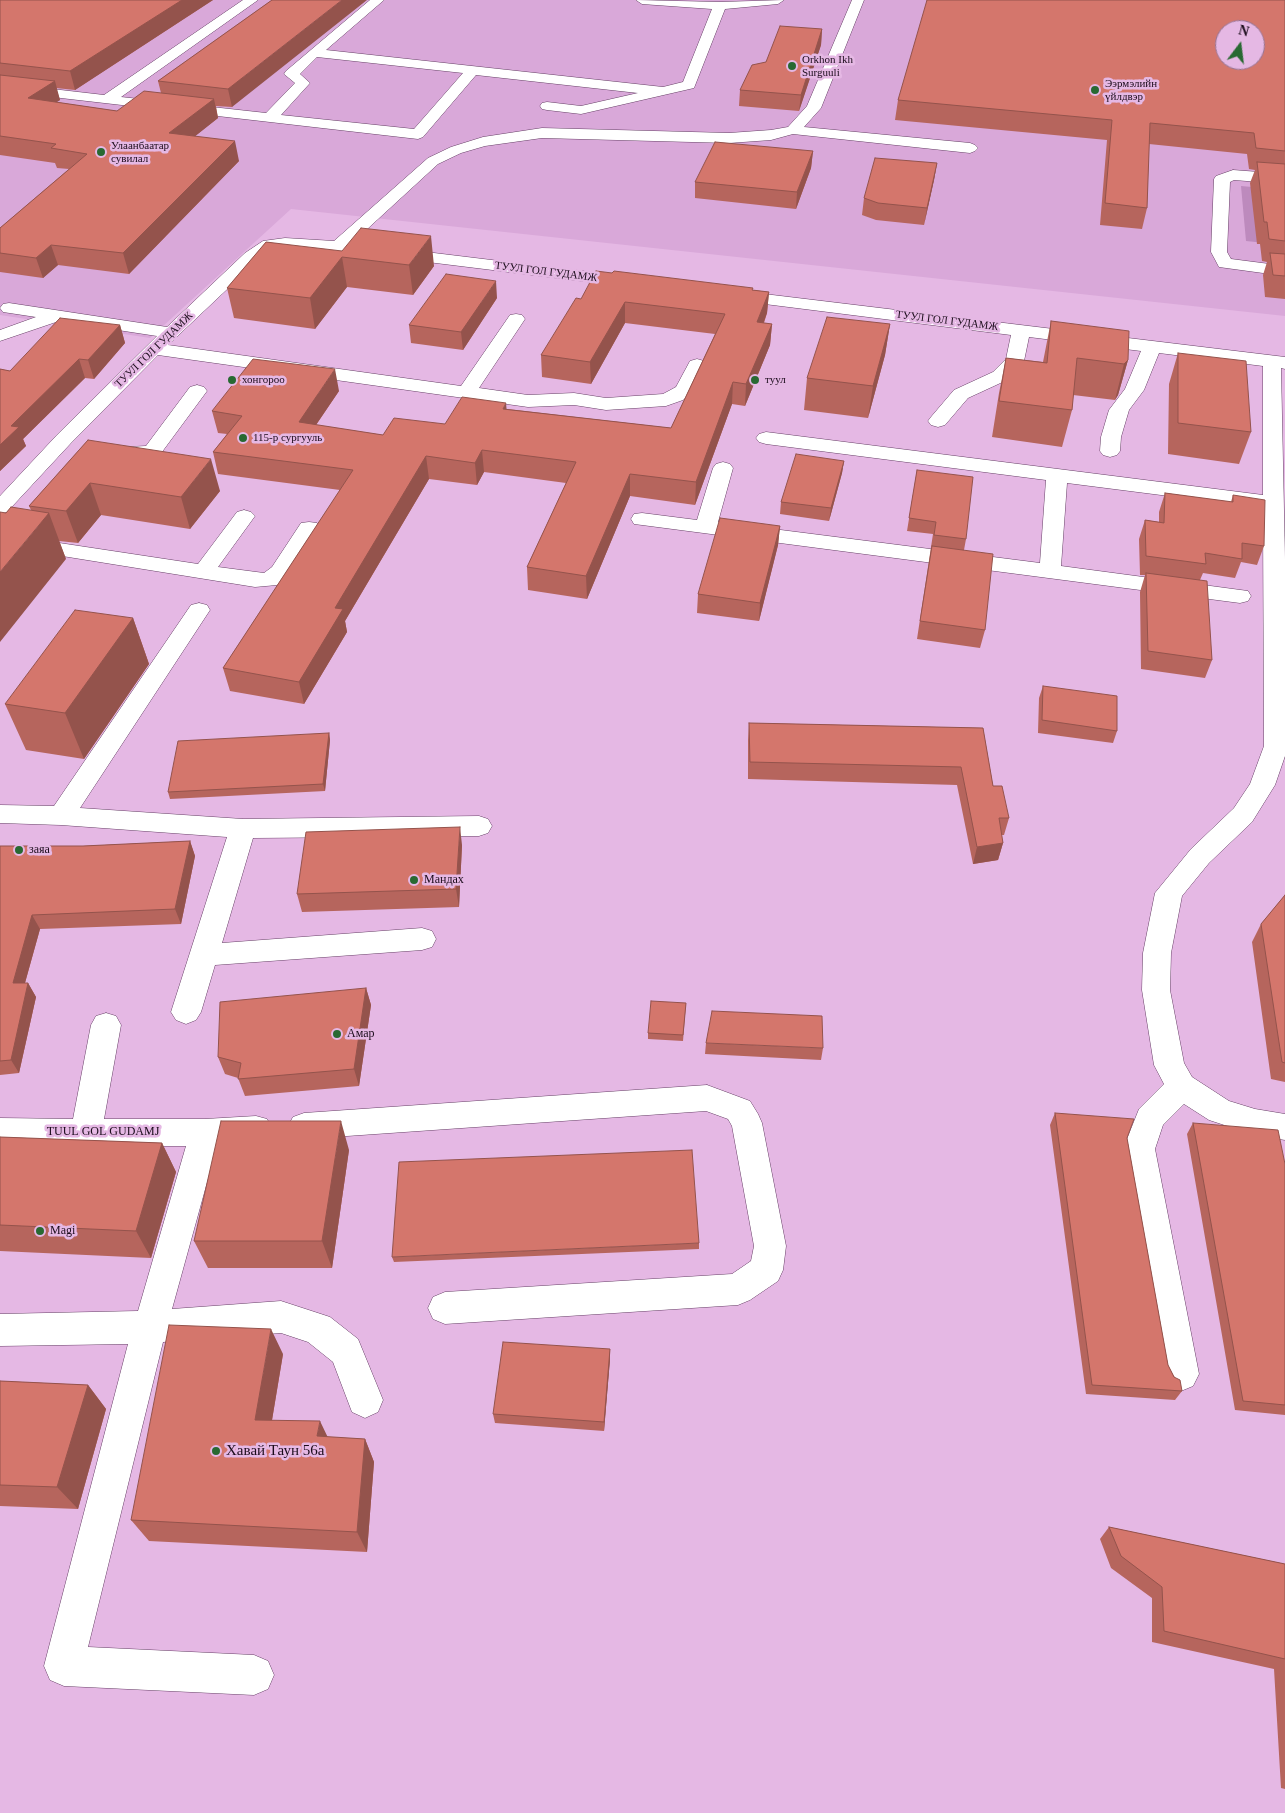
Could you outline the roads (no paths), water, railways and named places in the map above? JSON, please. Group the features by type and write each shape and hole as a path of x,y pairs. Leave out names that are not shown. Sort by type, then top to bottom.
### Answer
{"street":[{"path":"106,100 252,0"},
{"path":"270,118 303,83 291,74 378,0"},
{"path":"642,0 720,6 778,0"},
{"path":"793,130 814,108 858,0"},
{"path":"547,106 580,110 689,85 720,6"},
{"path":"314,53 663,91"},
{"path":"0,87 418,134 473,70"},
{"path":"338,246 433,162 456,150 483,142 542,133 729,138 771,135 793,130 970,148"},
{"path":"1285,178 1233,175 1222,179 1219,252 1225,263 1285,270"},
{"name":"ТУУЛ ГОЛ ГУДАМЖ","path":"0,508 64,439 154,349 245,262 269,245 285,243 338,246 648,284"},
{"name":"ТУУЛ ГОЛ ГУДАМЖ","path":"716,293 1279,362"},
{"path":"9,308 171,333"},
{"path":"0,336 59,316"},
{"path":"467,392 516,319"},
{"path":"938,421 961,394 1000,376 1015,361 1021,330"},
{"path":"1110,451 1111,437 1119,410 1134,390 1152,347"},
{"path":"154,349 528,400 574,400 606,404 666,400 684,390 697,365"},
{"path":"1279,362 1276,746 1262,785 1243,815 1200,856 1169,893 1157,952 1156,990 1168,1065 1181,1086 1220,1111 1255,1122 1285,1127"},
{"path":"97,452 152,452 197,391"},
{"path":"766,438 1057,474 1278,515"},
{"path":"706,527 722,468"},
{"path":"1050,571 1057,474"},
{"path":"204,571 244,516"},
{"path":"642,519 1240,596"},
{"path":"10,536 255,580 269,580 280,572 309,528"},
{"path":"61,816 199,610"},
{"path":"0,814 61,816 243,829 479,826"},
{"path":"186,1012 202,955 243,829"},
{"path":"202,955 422,939"},
{"path":"86,1132 106,1025"},
{"path":"1180,1374 1139,1149 1150,1118 1181,1086"},
{"name":"TUUL GOL GUDAMJ","path":"0,1132 205,1133 708,1098 739,1110 747,1123 770,1246 766,1270 738,1289 446,1308"},
{"path":"205,1133 150,1327 64,1666 254,1676"},
{"path":"0,1330 150,1327 280,1317 318,1329 346,1351 365,1400"}],"place":[{"name":"Orkhon Ikh Surguuli","path":"792,66"},
{"name":"Ээрмэлийн үйлдвэр","path":"1095,90"},
{"name":"Улаанбаатар сувилал","path":"101,152"},
{"name":"хонгороо","path":"232,380"},
{"name":"туул","path":"755,380"},
{"name":"115-р сургууль","path":"243,438"},
{"name":"заяа","path":"19,850"},
{"name":"Мандах","path":"414,880"},
{"name":"Амар","path":"337,1034"},
{"name":"Magi","path":"40,1231"},
{"name":"Хавай Таун 56а","path":"216,1451"}]}
